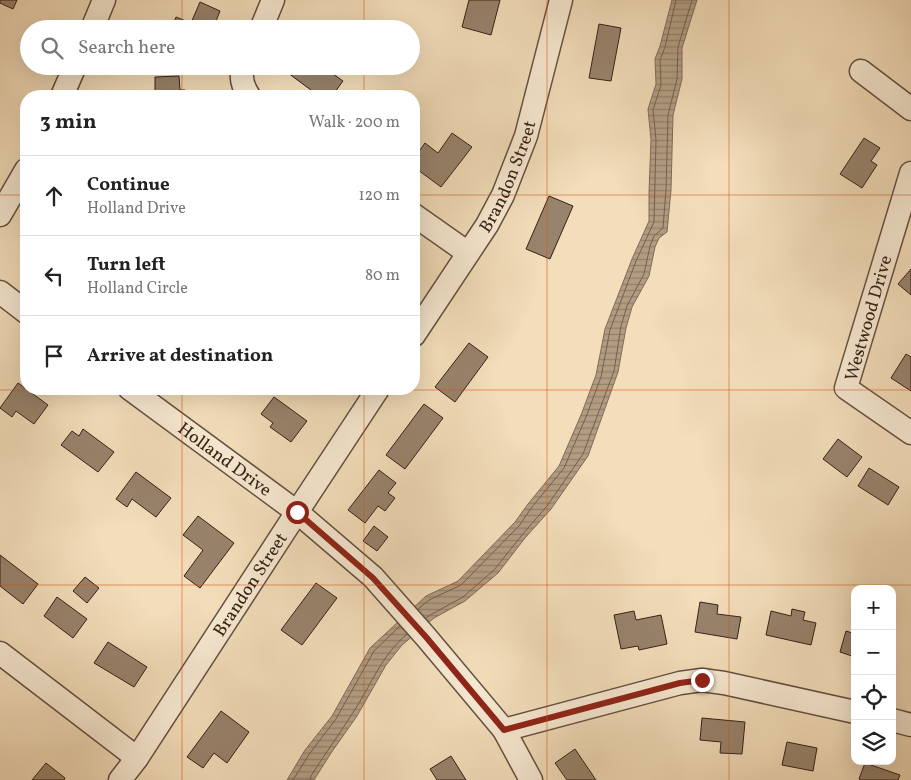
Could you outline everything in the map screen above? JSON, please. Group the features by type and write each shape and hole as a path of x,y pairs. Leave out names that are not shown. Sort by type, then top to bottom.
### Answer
{"street":[{"path":"96,20 104,0"},
{"path":"265,20 274,0"},
{"name":"Brandon Street","path":"420,326 486,225 503,195 526,136 561,0"},
{"path":"861,70 911,109"},
{"path":"65,90 71,75"},
{"path":"241,75 245,90"},
{"name":"Westwood Drive","path":"911,173 846,388 911,433"},
{"path":"0,215 20,180"},
{"path":"420,219 468,253"},
{"path":"0,292 20,307"},
{"name":"Holland Drive","path":"138,395 297,512 373,578 426,637 504,730 531,780"},
{"name":"Brandon Street","path":"120,780 137,758 374,395"},
{"path":"0,652 137,758"},
{"path":"504,730 680,683 702,680 724,683 851,711"},
{"path":"896,721 911,725"}],"water":[{"path":"672,0 697,0 682,48 682,79 673,115 671,190 667,232 659,238 655,247 649,276 632,307 618,372 588,456 551,509 525,538 498,573 465,601 434,618 402,645 386,665 357,716 314,780 287,780 305,750 332,716 370,648 426,596 458,581 515,522 559,466 596,375 605,329 649,221 651,140 648,109 656,84 655,59"}],"building":[{"path":"0,0 17,0 13,9 0,3"},
{"path":"469,0 500,0 491,35 462,27"},
{"path":"200,2 220,11 216,20 192,20"},
{"path":"599,24 621,28 611,81 589,78"},
{"path":"291,75 334,75 343,81 336,90 311,90"},
{"path":"179,76 180,90 155,90 155,77"},
{"path":"452,133 472,147 441,187 420,171 420,150 425,143 438,153"},
{"path":"864,138 880,148 871,161 877,165 862,188 840,174"},
{"path":"549,196 573,206 550,259 526,249"},
{"path":"911,269 911,295 898,284"},
{"path":"469,343 488,357 455,402 435,387"},
{"path":"906,354 911,357 911,391 891,378"},
{"path":"18,383 20,384 20,395 34,395 48,405 34,424 16,411 12,417 0,408"},
{"path":"274,397 307,421 291,442 270,427 273,423 261,414"},
{"path":"424,404 443,418 405,469 386,455"},
{"path":"83,429 114,452 98,472 61,445 72,431 79,436"},
{"path":"838,439 862,457 847,477 823,459"},
{"path":"869,468 899,487 888,505 858,486"},
{"path":"379,470 396,483 388,493 395,498 385,511 378,506 365,523 348,510"},
{"path":"136,472 171,498 156,517 132,499 127,507 116,499"},
{"path":"198,516 234,543 200,588 184,576 203,550 183,535"},
{"path":"374,526 388,537 377,551 363,541"},
{"path":"0,555 38,584 23,604 0,586"},
{"path":"85,577 99,588 87,603 73,591"},
{"path":"316,583 337,598 302,645 281,630"},
{"path":"57,597 87,619 73,638 44,616"},
{"path":"700,602 718,605 717,614 741,617 737,639 695,632"},
{"path":"792,609 805,612 803,620 816,623 811,645 766,635 771,611 791,616"},
{"path":"634,611 636,620 661,615 667,644 639,650 638,646 621,649 614,615"},
{"path":"846,631 851,633 851,656 840,652"},
{"path":"108,642 147,667 134,687 94,663"},
{"path":"221,711 249,732 227,763 214,753 203,768 187,757"},
{"path":"702,718 745,722 742,754 720,753 721,742 700,740"},
{"path":"787,742 817,748 813,771 782,765"},
{"path":"575,749 596,780 567,780 555,763"},
{"path":"451,756 466,780 437,780 430,769"},
{"path":"46,763 65,778 64,780 32,780"},
{"path":"864,765 871,765 900,775 898,780 859,779"}],"route":[{"path":"297,512 373,578 426,637 504,730 680,683 702,680"}]}
